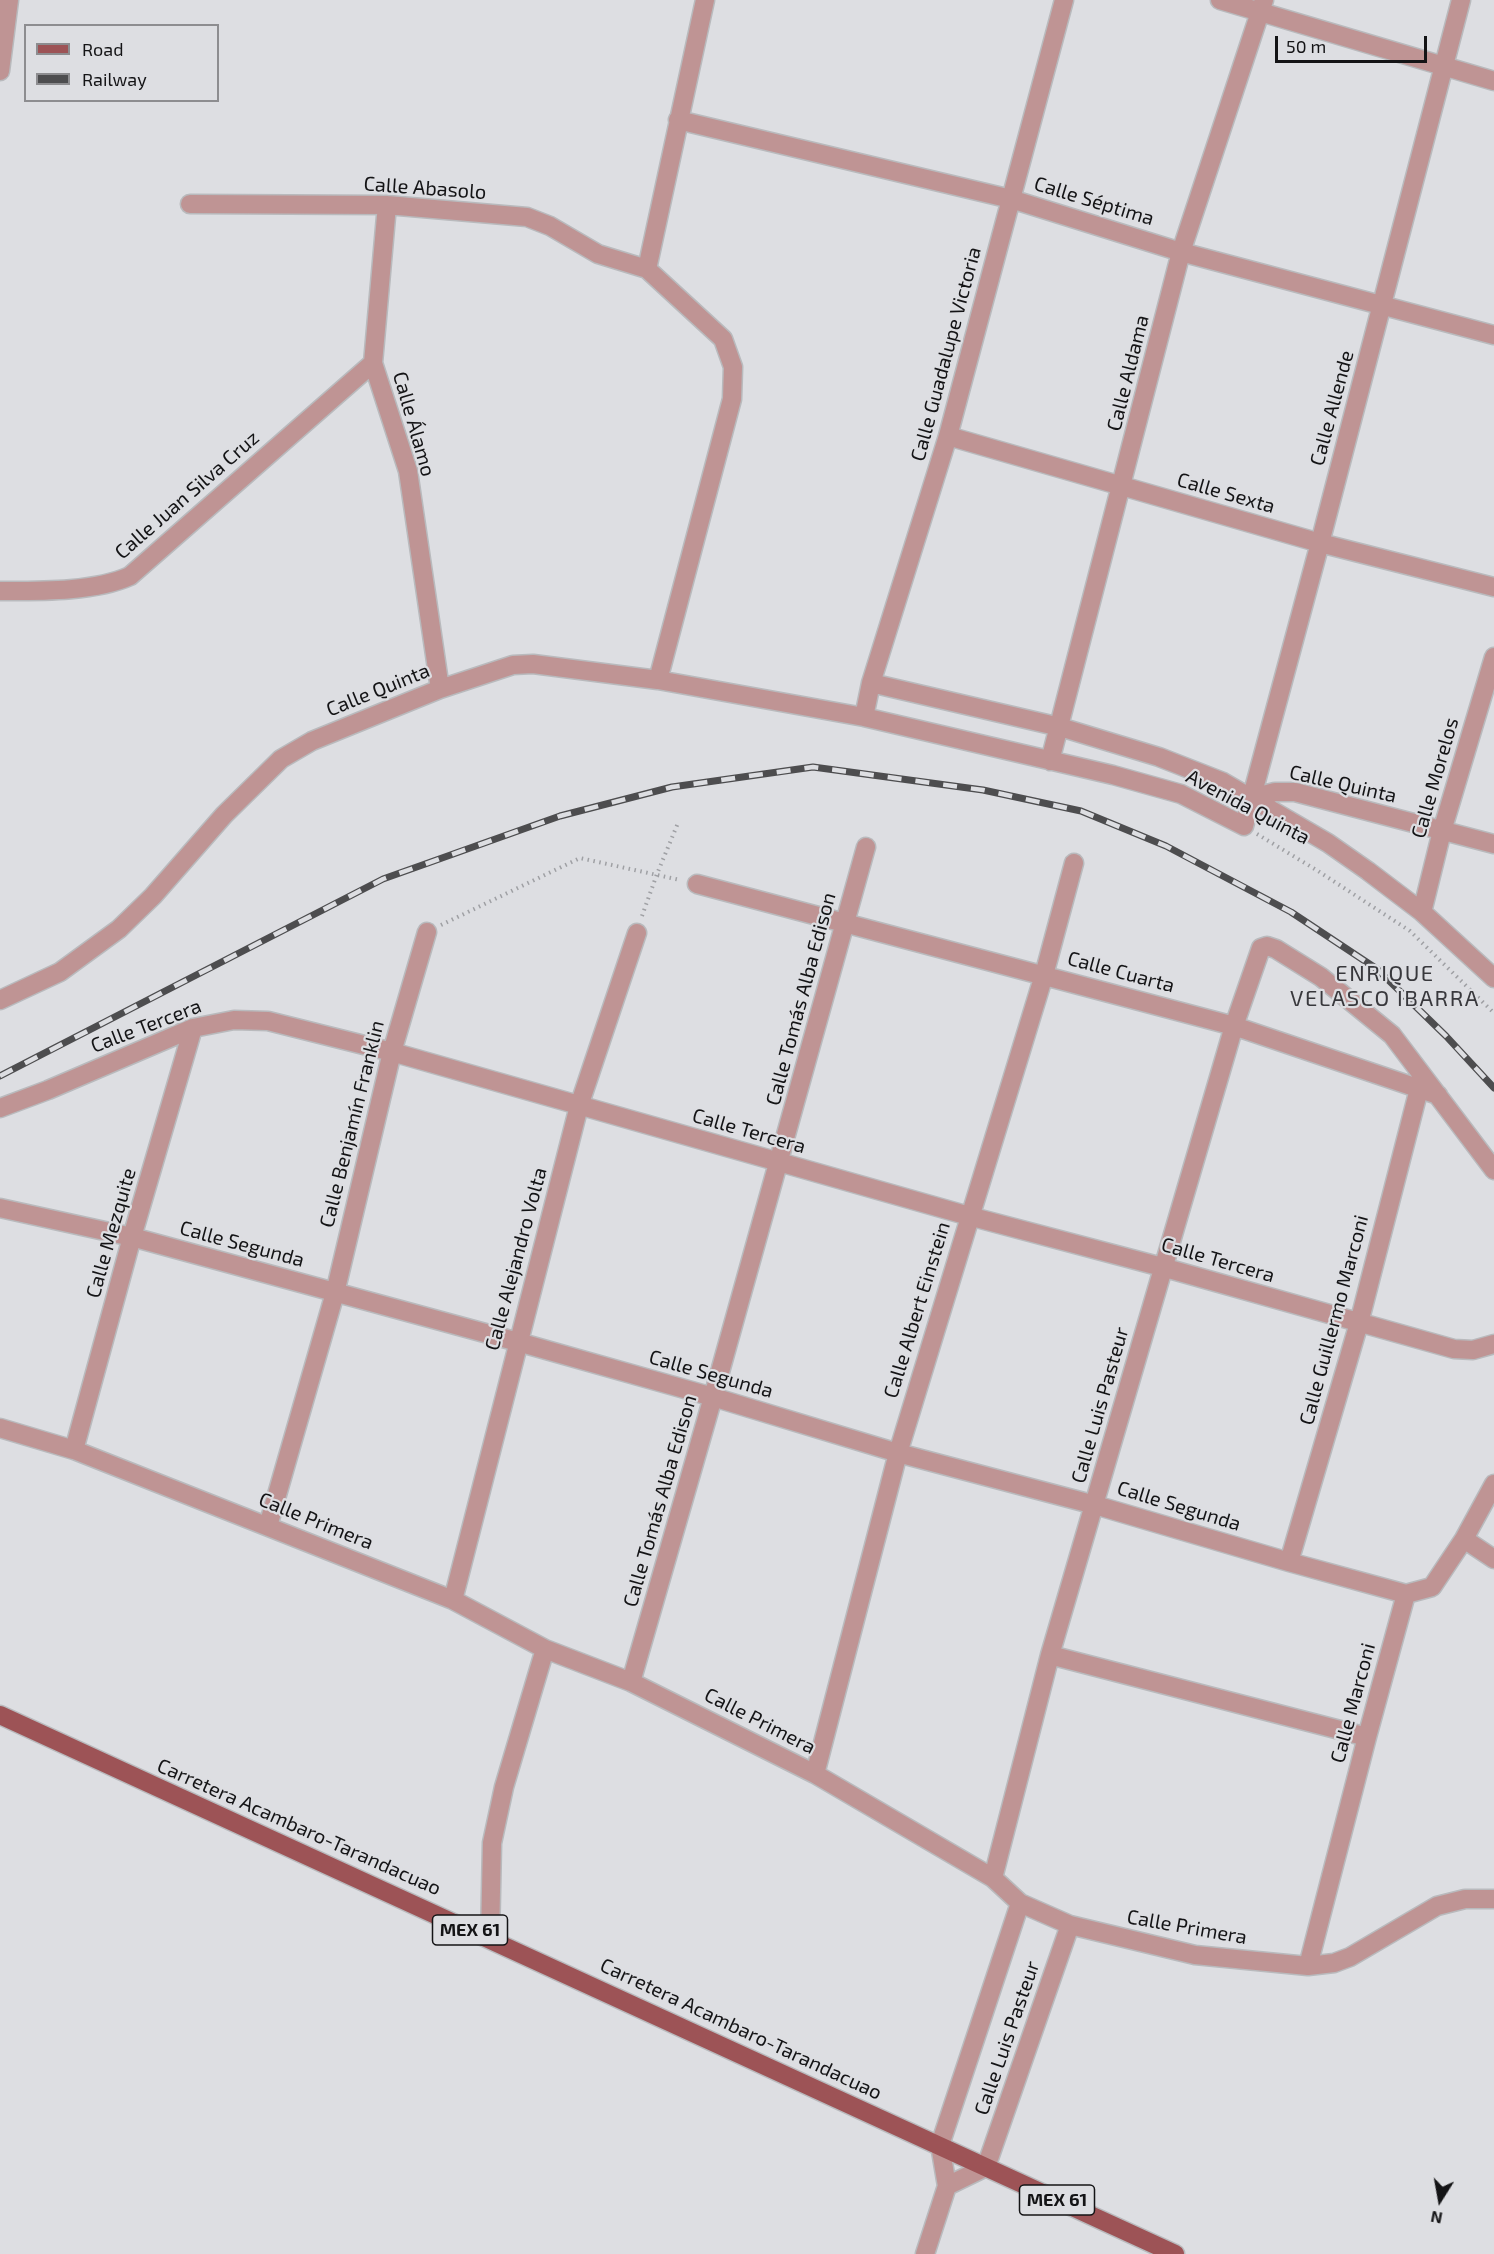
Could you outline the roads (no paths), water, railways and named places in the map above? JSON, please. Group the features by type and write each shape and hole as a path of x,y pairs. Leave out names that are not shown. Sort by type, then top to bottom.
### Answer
{"main road":[{"name":"Carretera Acambaro-Tarandacuao","path":"0,1715 940,2145"},
{"name":"MEX 61","path":"940,2145 1175,2254"}],"street":[{"path":"0,71 9,0"},
{"path":"647,269 705,0"},
{"name":"Calle Guadalupe Victoria","path":"864,717 871,683 948,436 1064,0"},
{"path":"1220,0 1263,5 1494,81"},
{"name":"Calle Allende","path":"1244,826 1461,0"},
{"name":"Calle Aldama","path":"1050,761 1181,252 1263,5"},
{"name":"Calle Séptima","path":"678,120 1011,199 1181,252 1494,335"},
{"name":"Calle Abasolo","path":"190,204 387,205 527,217 550,226 598,254 647,269 723,339 734,367 732,399 658,680"},
{"name":"Calle Álamo","path":"387,205 373,363 408,471 441,689"},
{"name":"Calle Juan Silva Cruz","path":"0,591 111,585 130,576 373,363"},
{"name":"Calle Sexta","path":"948,436 1320,543 1494,587"},
{"name":"Calle Morelos","path":"1422,912 1442,831 1494,657"},
{"name":"Calle Quinta","path":"0,1000 60,972 120,929 153,896 224,815 281,759 312,741 441,689 513,665 532,664 658,680 864,717"},
{"name":"Avenida Quinta","path":"871,683 1060,727 1159,757 1222,782 1328,843 1422,912 1494,978"},
{"name":"Avenida Quinta","path":"864,717 1113,775 1181,794 1244,826"},
{"name":"Calle Quinta","path":"1252,798 1275,792 1294,792 1494,844"},
{"name":"Calle Tomás Alba Edison","path":"631,1682 779,1163 866,847"},
{"name":"Calle Albert Einstein","path":"815,1774 898,1453 1044,975 1074,863"},
{"name":"Calle Cuarta","path":"697,884 1234,1026 1438,1095"},
{"name":"Calle Benjamín Franklin","path":"268,1526 335,1293 392,1052 427,932"},
{"name":"Calle Alejandro Volta","path":"453,1600 579,1106 637,933"},
{"name":"Calle Luis Pasteur","path":"993,1878 1050,1655 1234,1026 1261,948 1267,946 1276,949 1321,977 1392,1035 1438,1095"},
{"name":"Calle Tercera","path":"0,1108 193,1028 234,1020 268,1021 392,1052 779,1163 1454,1349 1473,1350 1494,1344"},
{"name":"Calle Mezquite","path":"74,1450 132,1237 193,1028"},
{"name":"Calle Guillermo Marconi","path":"1289,1562 1359,1323 1419,1089"},
{"path":"1438,1095 1494,1170"},
{"name":"Calle Segunda","path":"0,1208 132,1237 518,1342 713,1397 898,1453 1095,1505 1406,1594"},
{"path":"1473,1350 1494,1358"},
{"name":"Calle Primera","path":"0,1428 74,1450 453,1600 545,1649 631,1682 815,1774 993,1878 1020,1903 1070,1925 1195,1955 1308,1966 1334,1963 1350,1957 1437,1906 1465,1899 1494,1899"},
{"path":"1406,1594 1432,1587 1464,1539 1494,1484"},
{"path":"1464,1539 1494,1559"},
{"name":"Calle Marconi","path":"1308,1966 1406,1594"},
{"path":"490,1940 492,1843 504,1787 545,1649"},
{"path":"1050,1655 1367,1737"},
{"name":"Calle Luis Pasteur","path":"940,2145 1020,1903"},
{"name":"Calle Luis Pasteur","path":"986,2167 1070,1925"},
{"path":"925,2254 947,2186 940,2145"},
{"path":"947,2186 986,2167"}],"railway":[{"path":"0,1076 383,879 560,816 672,787 813,767 983,790 1081,811 1166,846 1291,912 1377,969 1446,1036 1494,1088"}],"district":[{"name":"ENRIQUE VELASCO IBARRA","path":"1385,986"}]}
